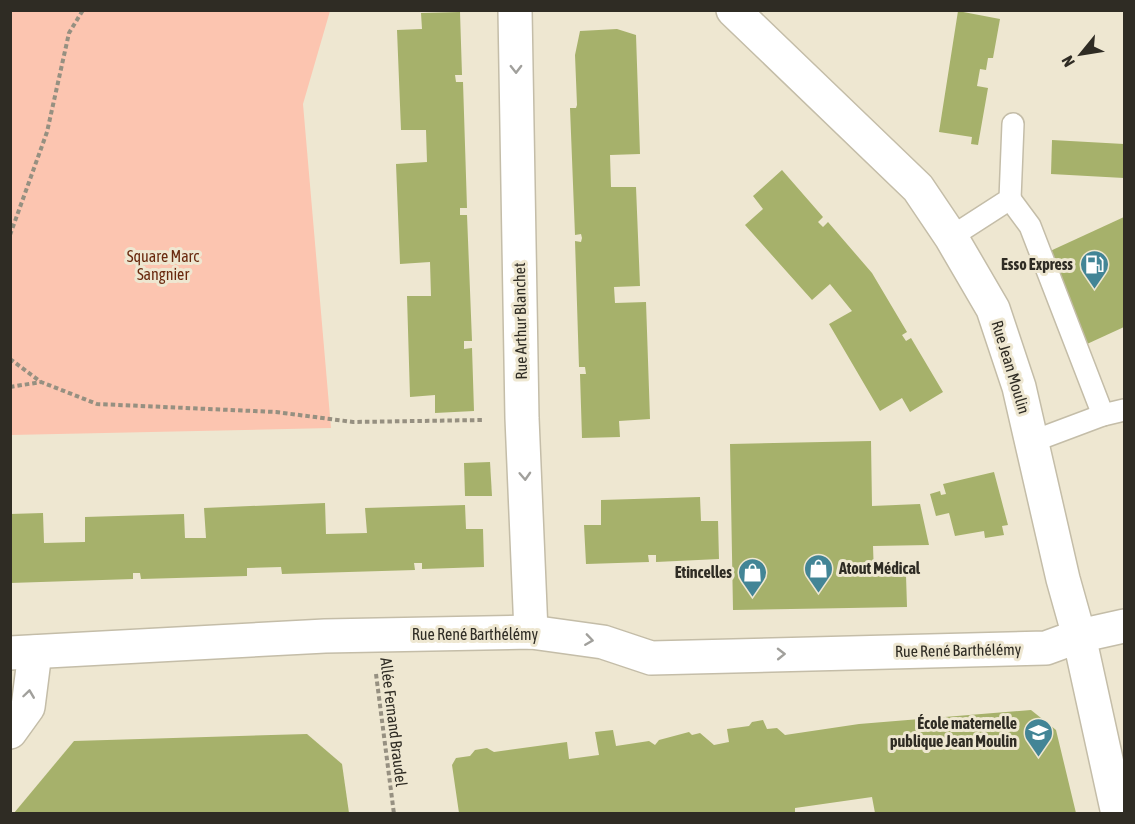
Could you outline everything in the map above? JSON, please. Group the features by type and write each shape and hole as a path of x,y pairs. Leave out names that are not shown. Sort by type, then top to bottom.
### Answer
{"street":[{"name":"Rue Arthur Blanchet","path":"515,10 522,418 531,632"},
{"name":"Rue Jean Moulin","path":"733,10 918,188 951,237 993,309 1019,387 1063,579 1079,636 1118,813"},
{"name":"Rue René Barthélémy","path":"23,653 371,634 531,632 603,642 651,658 1046,648 1079,636 1125,626"},
{"path":"10,732 28,707 23,653"}],"lane":[{"path":"1013,124 1010,199 1030,226 1103,415"},
{"path":"951,237 1010,199"},
{"path":"1031,441 1103,415 1125,410"}],"path":[{"path":"10,235 47,132 69,33 83,10"},
{"path":"10,359 41,382 97,404 276,412 353,422 522,418"},
{"path":"10,387 41,382"},
{"name":"Allée Fernand Braudel","path":"371,634 394,813"}],"green space":[{"name":"Square Marc Sangnier","path":"10,11 330,11 303,104 331,428 11,435"}],"building":[{"path":"958,11 1000,19 993,58 988,58 986,70 980,69 977,86 988,88 978,145 971,144 972,137 939,132"},
{"path":"460,12 462,75 455,75 456,82 463,82 467,208 460,208 460,215 467,215 472,341 464,341 464,349 472,348 474,411 435,413 435,395 410,397 407,296 431,296 430,262 400,264 396,164 427,162 426,130 401,130 397,30 422,29 421,13"},
{"path":"617,29 636,35 640,154 610,155 611,187 636,187 640,286 614,287 615,303 646,302 650,419 619,421 620,437 582,438 580,374 586,374 585,367 579,367 575,241 581,242 582,238 581,234 575,235 570,108 576,108 577,105 575,55 580,31"},
{"path":"1052,140 1124,144 1124,178 1051,174"},
{"path":"782,170 823,217 818,222 823,227 828,222 872,273 907,332 902,335 906,341 911,338 943,392 910,412 902,398 880,411 829,324 852,311 830,284 812,300 745,225 763,209 753,196"},
{"name":"Esso Express","path":"1124,217 1124,327 1087,344 1048,252"},
{"path":"871,441 872,506 920,504 929,545 873,546 874,575 906,575 907,607 733,610 730,444"},
{"path":"490,462 492,496 465,496 464,463"},
{"path":"994,472 1008,525 1002,526 1004,535 985,538 984,531 955,536 949,513 936,516 930,494 940,491 941,495 946,494 943,484"},
{"path":"700,497 701,521 718,521 719,559 656,562 656,555 648,555 649,562 586,564 584,525 601,525 601,500"},
{"path":"325,503 326,534 367,533 365,508 465,505 466,529 483,529 484,567 422,569 422,563 414,563 415,570 282,574 281,567 247,568 247,576 141,579 140,573 133,573 133,579 10,583 10,514 43,513 44,543 85,542 85,517 184,514 185,538 206,538 204,508"},
{"path":"1031,710 1056,730 1076,813 875,813 872,797 795,808 795,813 459,813 452,765 456,758 470,756 475,750 487,748 494,752 567,742 569,759 599,755 595,732 613,730 616,746 649,741 655,745 659,740 689,732 692,735 700,733 714,745 729,742 727,729 749,726 752,722 763,720 767,729 777,728 785,735 859,724"},
{"path":"307,734 342,764 349,813 14,813 74,741"}],"place":[{"name":"Esso Express","path":"1094,290"},
{"name":"Atout Médical","path":"818,594"},
{"name":"Etincelles","path":"753,598"},
{"name":"École maternelle publique Jean Moulin","path":"1038,758"}]}
